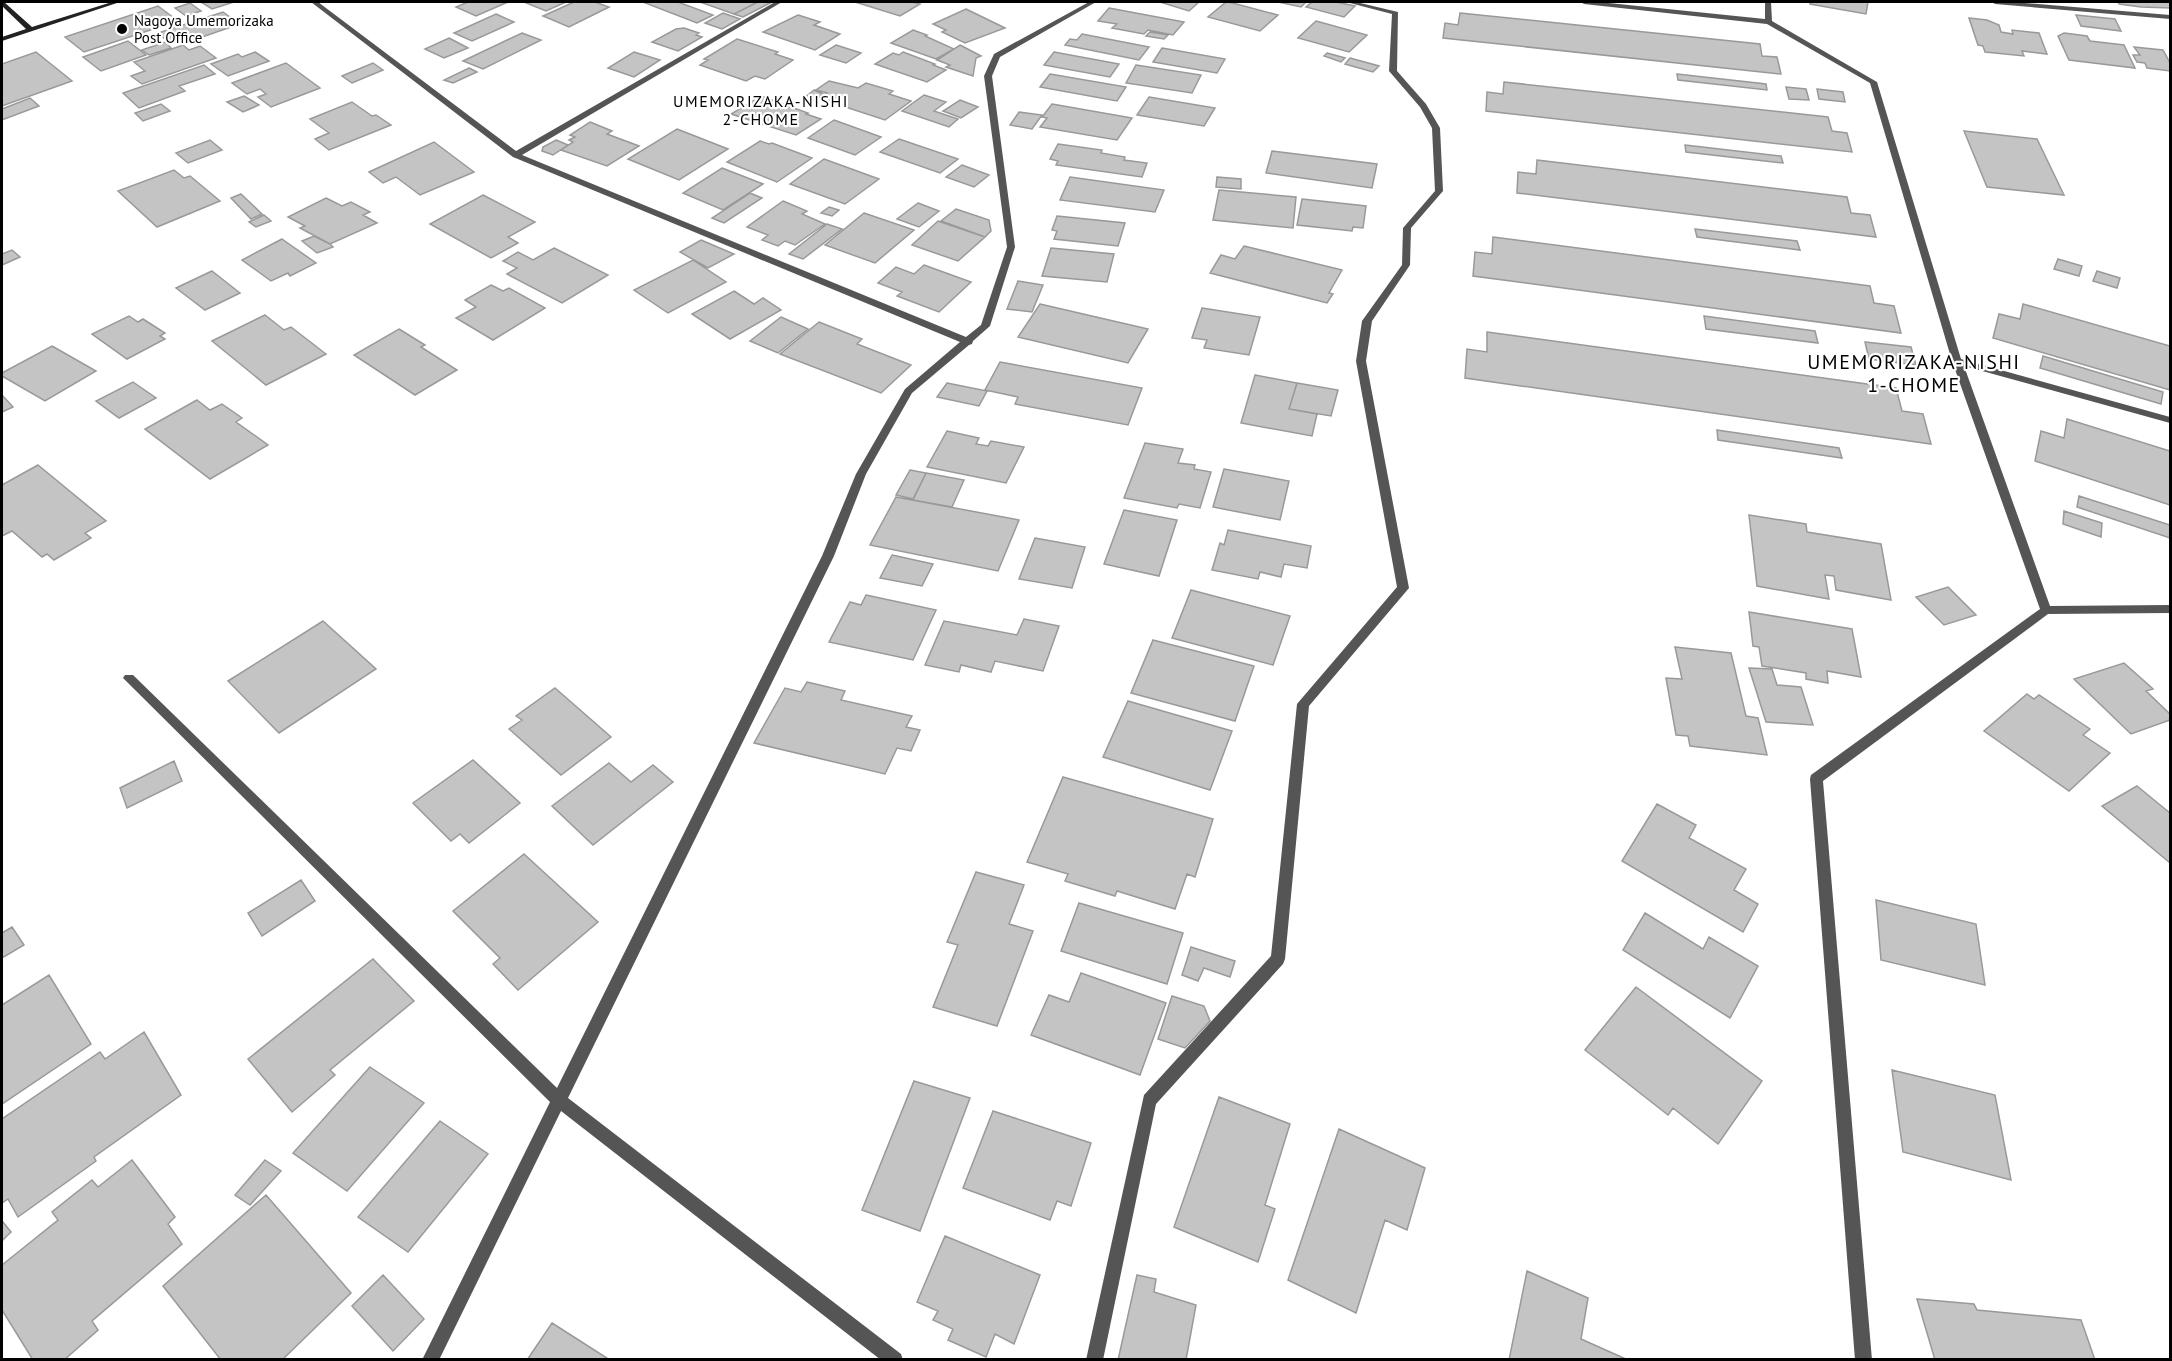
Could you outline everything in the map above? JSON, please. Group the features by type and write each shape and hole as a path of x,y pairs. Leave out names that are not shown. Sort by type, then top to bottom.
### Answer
{"main road":[{"path":"2,39 117,2"},
{"path":"2,3 30,29"}],"street":[{"path":"314,2 516,155 969,342"},
{"path":"516,155 779,2"},
{"path":"430,1359 828,556 861,474 908,391 969,342 985,326 1011,248 988,76 997,56 1093,2"},
{"path":"1094,1359 1149,1100 1278,959 1303,704 1403,588 1361,361 1367,321 1406,265 1407,228 1439,191 1436,128 1423,106 1393,71 1396,13 1349,2"},
{"path":"1584,2 1769,22 1873,82 1957,362 2046,610"},
{"path":"1768,2 1769,22"},
{"path":"1995,2 2170,17"},
{"path":"1957,362 2170,420"},
{"path":"1864,1359 1816,779 2046,610 2170,609"},
{"path":"129,678 559,1100 895,1359"}],"building":[{"path":"201,2 234,2 212,9"},
{"path":"468,2 508,2 476,16 456,7"},
{"path":"524,2 566,2 546,11"},
{"path":"574,2 595,2 609,7 569,27 543,16"},
{"path":"643,2 678,2 713,15 697,23"},
{"path":"700,2 758,2 734,14"},
{"path":"758,2 772,2 743,17 734,14"},
{"path":"855,2 912,2 920,4 900,16"},
{"path":"1160,2 1199,2 1189,11"},
{"path":"1226,2 1278,15 1260,31 1208,17"},
{"path":"1278,2 1306,2 1301,7"},
{"path":"1312,2 1336,2 1355,6 1344,17 1306,7"},
{"path":"1810,2 1868,2 1866,14 1810,4"},
{"path":"2118,2 2170,2 2170,8 2141,7"},
{"path":"190,3 201,11 186,16 175,8"},
{"path":"158,6 178,21 84,52 65,37"},
{"path":"1109,8 1184,22 1173,35 1148,30 1144,34 1112,28 1117,24 1098,21"},
{"path":"966,9 1005,28 965,43 942,32 946,30 933,24"},
{"path":"223,12 234,20 229,22 234,26 185,43 178,39 168,42 158,33"},
{"path":"723,13 740,19 722,29 705,23"},
{"path":"1460,13 1760,44 1762,56 1777,57 1781,74 1443,38 1445,23 1458,25"},
{"path":"496,14 514,22 472,41 454,33"},
{"path":"798,15 820,22 814,25 840,34 815,50 763,32"},
{"path":"2076,15 2115,19 2121,31 2081,26"},
{"path":"1969,18 1987,20 1999,25 2001,32 2013,34 2012,30 2039,33 2047,54 2022,51 2024,56 1985,52 1983,46 1978,45"},
{"path":"1316,21 1367,35 1349,52 1298,38"},
{"path":"684,28 699,33 696,35 702,37 678,51 652,42 676,29"},
{"path":"913,30 954,49 936,59 891,43"},
{"path":"1150,32 1168,35 1164,39 1146,36"},
{"path":"522,33 541,40 483,69 463,61"},
{"path":"2064,33 2087,36 2090,41 2124,45 2135,68 2069,60 2058,36"},
{"path":"1082,34 1149,47 1139,60 1065,45 1070,39 1077,40"},
{"path":"449,38 468,48 444,58 425,49"},
{"path":"737,39 778,52 775,54 793,60 765,79 755,76 746,81 700,65 708,60 704,59"},
{"path":"128,41 146,55 101,71 83,57"},
{"path":"165,42 171,48 149,55 142,50"},
{"path":"183,45 189,50 200,46 216,58 142,84 131,76 145,71 134,62"},
{"path":"836,45 861,53 846,63 820,55"},
{"path":"960,45 981,56 976,58 973,76 946,67 950,65 937,60"},
{"path":"2134,47 2163,50 2170,63 2170,71 2147,68 2145,63 2137,62 2133,55 2140,55"},
{"path":"1162,48 1225,59 1217,73 1153,62"},
{"path":"36,52 72,81 2,106 2,64"},
{"path":"255,52 269,61 228,76 211,64 238,54 242,57"},
{"path":"634,52 660,60 634,77 608,68"},
{"path":"903,52 946,70 927,82 875,64 893,53 899,55"},
{"path":"1054,52 1119,64 1110,77 1044,65"},
{"path":"1327,53 1345,58 1341,62 1324,56"},
{"path":"1350,58 1379,66 1373,72 1345,64"},
{"path":"286,63 320,88 271,107 258,97 266,94 260,89 247,94 232,83"},
{"path":"373,63 383,70 352,83 342,76"},
{"path":"204,65 215,74 179,86 185,91 139,108 123,93"},
{"path":"1136,65 1201,75 1192,93 1126,83"},
{"path":"469,68 477,72 453,83 444,80"},
{"path":"1050,74 1126,87 1117,101 1040,87"},
{"path":"1677,74 1766,84 1767,90 1678,80"},
{"path":"829,81 858,88 866,83 893,91 889,94 911,101 885,120 818,98 827,93 816,90"},
{"path":"1504,82 1828,117 1832,131 1847,133 1852,152 1486,111 1487,92 1503,94"},
{"path":"1786,87 1806,89 1809,100 1789,99"},
{"path":"1817,89 1843,92 1845,102 1819,99"},
{"path":"814,90 823,94 813,101 804,98"},
{"path":"924,95 946,102 934,111 958,119 949,127 902,111"},
{"path":"244,96 259,105 243,112 227,102"},
{"path":"761,96 821,119 796,135 731,114"},
{"path":"1149,97 1215,108 1204,126 1137,115"},
{"path":"30,98 39,106 2,120 2,109"},
{"path":"960,100 978,107 961,118 943,111"},
{"path":"352,102 372,116 376,115 391,125 329,150 315,139 329,133 310,119"},
{"path":"161,104 170,111 143,121 135,113"},
{"path":"1052,104 1132,118 1117,140 1040,127 1047,118 1042,117"},
{"path":"1019,112 1042,115 1032,129 1010,125"},
{"path":"834,120 881,137 855,155 808,138"},
{"path":"590,122 612,131 607,134 639,146 607,166 561,150 573,142 569,140 575,137 570,135"},
{"path":"677,129 728,149 679,180 628,159"},
{"path":"1964,131 2037,139 2064,195 1987,187"},
{"path":"899,139 958,159 940,173 880,152"},
{"path":"210,140 222,150 188,163 176,153"},
{"path":"556,140 568,145 553,155 542,151 543,147"},
{"path":"760,141 772,143 812,158 777,182 727,162"},
{"path":"434,142 474,172 420,195 396,177 383,183 369,172"},
{"path":"1058,144 1102,150 1101,153 1125,157 1124,160 1147,163 1142,177 1056,165 1058,161 1050,159"},
{"path":"1685,145 1781,156 1783,163 1686,152"},
{"path":"1272,151 1377,164 1372,188 1266,173"},
{"path":"824,159 879,179 845,204 790,184"},
{"path":"1537,160 1847,197 1851,213 1870,215 1876,237 1517,193 1518,172 1536,174"},
{"path":"962,165 989,175 974,187 946,177"},
{"path":"722,168 763,184 723,210 683,193"},
{"path":"174,170 184,178 190,176 220,201 157,227 118,191"},
{"path":"1070,177 1164,190 1155,212 1060,200"},
{"path":"1217,177 1241,179 1241,189 1216,187"},
{"path":"1219,190 1296,197 1293,228 1213,220"},
{"path":"750,193 762,198 724,223 712,218"},
{"path":"241,194 262,214 251,219 231,198"},
{"path":"483,195 535,222 508,237 518,243 491,258 430,224"},
{"path":"326,198 342,206 351,202 370,212 363,215 377,223 330,244 300,228 305,226 288,217"},
{"path":"1302,199 1366,206 1363,228 1353,227 1352,231 1297,225"},
{"path":"783,201 807,211 802,214 825,224 795,245 785,241 778,246 762,240 768,235 747,227"},
{"path":"918,203 939,211 919,227 897,219"},
{"path":"829,207 839,210 832,216 821,213"},
{"path":"956,209 989,220 991,231 985,237 941,221"},
{"path":"864,213 914,230 875,263 825,245"},
{"path":"264,215 271,221 256,227 249,222"},
{"path":"1057,216 1125,223 1118,246 1054,239 1057,231 1052,230"},
{"path":"938,221 985,237 958,261 912,245"},
{"path":"827,224 842,229 803,259 789,254"},
{"path":"1695,229 1797,241 1800,250 1697,237"},
{"path":"314,236 333,247 317,253 302,241"},
{"path":"1493,237 1870,286 1874,303 1894,306 1901,333 1473,276 1475,252 1492,254"},
{"path":"282,239 316,263 290,276 288,273 271,281 242,260"},
{"path":"701,240 734,254 708,268 680,252"},
{"path":"1244,246 1342,270 1329,293 1333,294 1327,303 1210,273 1221,255 1235,259"},
{"path":"554,248 608,275 562,303 507,274 517,268 503,261 518,252 533,260"},
{"path":"1051,248 1114,254 1107,282 1042,276"},
{"path":"12,250 20,257 2,265 2,254"},
{"path":"2058,259 2082,266 2079,276 2054,269"},
{"path":"693,260 726,282 668,313 634,290"},
{"path":"924,265 971,282 939,312 897,296 902,292 878,283 896,267 914,274"},
{"path":"212,271 240,293 205,310 176,288"},
{"path":"2097,271 2120,278 2117,288 2093,281"},
{"path":"1018,281 1043,285 1032,312 1007,309"},
{"path":"491,285 503,291 509,288 545,308 493,340 456,318 476,307 465,300"},
{"path":"734,291 754,304 763,298 781,310 730,339 692,314"},
{"path":"1040,304 1148,329 1128,363 1018,337"},
{"path":"2023,304 2170,346 2170,390 1993,338 1999,314 2020,319"},
{"path":"1202,308 1260,317 1249,355 1204,348 1207,340 1192,338"},
{"path":"265,315 284,330 291,327 326,354 266,385 212,341"},
{"path":"129,316 138,322 143,319 165,333 160,336 165,339 127,359 92,334"},
{"path":"1704,316 1815,331 1818,343 1706,329"},
{"path":"781,317 808,329 778,353 750,341"},
{"path":"819,322 862,339 857,344 911,365 881,393 780,354"},
{"path":"399,329 425,345 421,347 457,370 415,395 354,355"},
{"path":"1487,332 1896,388 1902,411 1923,414 1931,444 1465,378 1467,349 1487,352"},
{"path":"1865,342 1911,347 1916,365 1869,359"},
{"path":"52,346 96,371 45,401 2,376 2,373"},
{"path":"2043,356 2163,392 2161,404 2040,368"},
{"path":"1000,362 1142,388 1128,425 1015,404 1018,397 985,390"},
{"path":"1255,375 1297,383 1289,409 1317,414 1312,436 1241,423"},
{"path":"133,382 156,398 119,418 96,401"},
{"path":"947,383 987,391 979,406 937,397"},
{"path":"1297,383 1338,390 1331,416 1289,409"},
{"path":"2,395 13,407 2,412"},
{"path":"197,400 210,410 222,404 242,418 236,422 268,445 210,479 145,429"},
{"path":"2067,419 2170,451 2170,505 2035,461 2041,431 2064,438"},
{"path":"1717,430 1839,448 1842,458 1718,440"},
{"path":"947,431 979,438 976,444 988,446 991,441 1024,447 1006,483 927,467"},
{"path":"1145,443 1183,449 1178,463 1195,465 1194,469 1211,472 1200,508 1179,504 1177,508 1124,498"},
{"path":"38,465 106,521 85,533 91,538 54,560 47,554 42,557 12,531 2,536 2,485"},
{"path":"1224,469 1289,481 1280,520 1213,507"},
{"path":"910,470 926,473 913,499 896,495"},
{"path":"926,473 964,480 952,507 913,500"},
{"path":"2079,496 2170,525 2170,538 2077,507"},
{"path":"896,497 1019,520 998,571 870,545"},
{"path":"1124,510 1177,520 1159,576 1104,564"},
{"path":"2064,511 2102,523 2101,537 2063,524"},
{"path":"1749,515 1806,524 1807,532 1881,544 1891,600 1836,590 1834,576 1825,575 1829,599 1757,586"},
{"path":"1228,530 1311,546 1307,568 1284,564 1281,577 1260,572 1258,579 1212,570 1220,543 1224,545"},
{"path":"1035,538 1085,547 1072,588 1019,579"},
{"path":"892,555 933,564 922,586 880,578"},
{"path":"1948,587 1976,615 1944,625 1916,597"},
{"path":"1191,590 1290,616 1273,665 1172,638"},
{"path":"866,595 936,610 913,660 829,642 850,602 861,605"},
{"path":"1749,612 1852,629 1861,677 1827,671 1828,683 1806,679 1806,673 1762,666 1759,647 1753,646"},
{"path":"1024,619 1059,626 1043,671 995,661 991,672 961,665 959,672 925,665 944,621 1017,635"},
{"path":"323,621 376,669 279,733 228,681"},
{"path":"1153,640 1254,666 1235,721 1131,693"},
{"path":"1675,647 1731,653 1746,716 1758,718 1767,755 1690,746 1688,736 1676,735 1666,678 1682,679"},
{"path":"2124,663 2153,689 2146,691 2170,714 2170,720 2131,734 2074,679"},
{"path":"1749,668 1772,669 1777,685 1801,687 1813,725 1766,722"},
{"path":"807,682 845,691 841,700 912,716 906,727 920,730 911,751 897,748 885,774 754,743 785,688 801,692"},
{"path":"555,688 611,737 561,775 509,729 522,720 516,716"},
{"path":"2027,694 2034,699 2039,695 2090,729 2083,735 2110,753 2069,791 1984,731"},
{"path":"1128,701 1232,731 1210,790 1103,757"},
{"path":"473,760 520,803 469,843 460,834 451,841 413,803"},
{"path":"174,761 182,781 127,808 120,788"},
{"path":"609,763 631,782 653,765 673,782 593,845 552,806"},
{"path":"1063,777 1213,819 1195,877 1187,874 1175,909 1117,891 1115,896 1065,881 1068,874 1027,862"},
{"path":"2137,786 2170,813 2170,863 2102,806"},
{"path":"1657,804 1696,825 1689,838 1746,869 1734,890 1758,904 1743,932 1622,861"},
{"path":"524,854 598,922 518,990 493,964 500,958 453,911"},
{"path":"976,872 1024,885 1009,924 1033,931 997,1026 933,1007 958,945 947,942"},
{"path":"301,880 315,901 262,936 248,913"},
{"path":"1876,900 1976,924 1985,985 1881,960"},
{"path":"1079,903 1183,933 1167,984 1061,951"},
{"path":"1645,913 1703,949 1709,937 1758,966 1730,1018 1623,950"},
{"path":"12,927 24,945 2,958 2,933"},
{"path":"1191,947 1235,961 1230,977 1204,968 1198,981 1182,975"},
{"path":"373,959 414,1001 330,1070 335,1075 292,1112 248,1059"},
{"path":"1081,973 1166,1003 1140,1075 1031,1035 1049,995 1069,1002"},
{"path":"49,975 91,1044 2,1104 2,1005"},
{"path":"1636,987 1762,1081 1718,1144 1673,1108 1668,1115 1585,1050"},
{"path":"1172,996 1204,1006 1210,1021 1185,1048 1158,1039"},
{"path":"144,1032 181,1095 94,1157 96,1161 18,1217 8,1199 2,1203 2,1119 100,1052 105,1059"},
{"path":"370,1067 424,1103 347,1191 293,1153"},
{"path":"1892,1070 1995,1095 2011,1180 1903,1152"},
{"path":"914,1081 970,1098 920,1231 862,1210"},
{"path":"1219,1097 1290,1124 1265,1205 1275,1209 1258,1262 1174,1227"},
{"path":"993,1111 1091,1143 1071,1206 1057,1201 1050,1220 963,1188"},
{"path":"440,1121 488,1154 408,1252 358,1217"},
{"path":"1339,1129 1425,1168 1407,1230 1385,1220 1356,1313 1288,1280"},
{"path":"132,1160 175,1217 168,1224 182,1244 92,1321 98,1330 64,1360 33,1360 2,1310 2,1265 58,1220 52,1212 92,1180 98,1187"},
{"path":"265,1160 281,1171 250,1205 235,1195"},
{"path":"266,1195 351,1293 282,1360 221,1360 163,1286"},
{"path":"2,1223 11,1232 2,1241"},
{"path":"945,1236 1040,1275 1014,1344 995,1334 986,1357 948,1340 953,1329 933,1320 938,1311 917,1302"},
{"path":"1527,1271 1588,1298 1581,1339 1628,1360 1509,1360"},
{"path":"383,1275 424,1319 393,1351 352,1306"},
{"path":"1137,1275 1156,1279 1154,1292 1196,1305 1186,1360 1118,1360"},
{"path":"1917,1299 1974,1304 1977,1310 2081,1320 2095,1360 1935,1360"},
{"path":"552,1323 610,1360 527,1360"}],"place":[{"name":"Nagoya Umemorizaka Post Office","path":"122,29"}],"district":[{"name":"UMEMORIZAKA-NISHI 2-CHOME","path":"761,110"},
{"name":"UMEMORIZAKA-NISHI 1-CHOME","path":"1914,374"}]}
